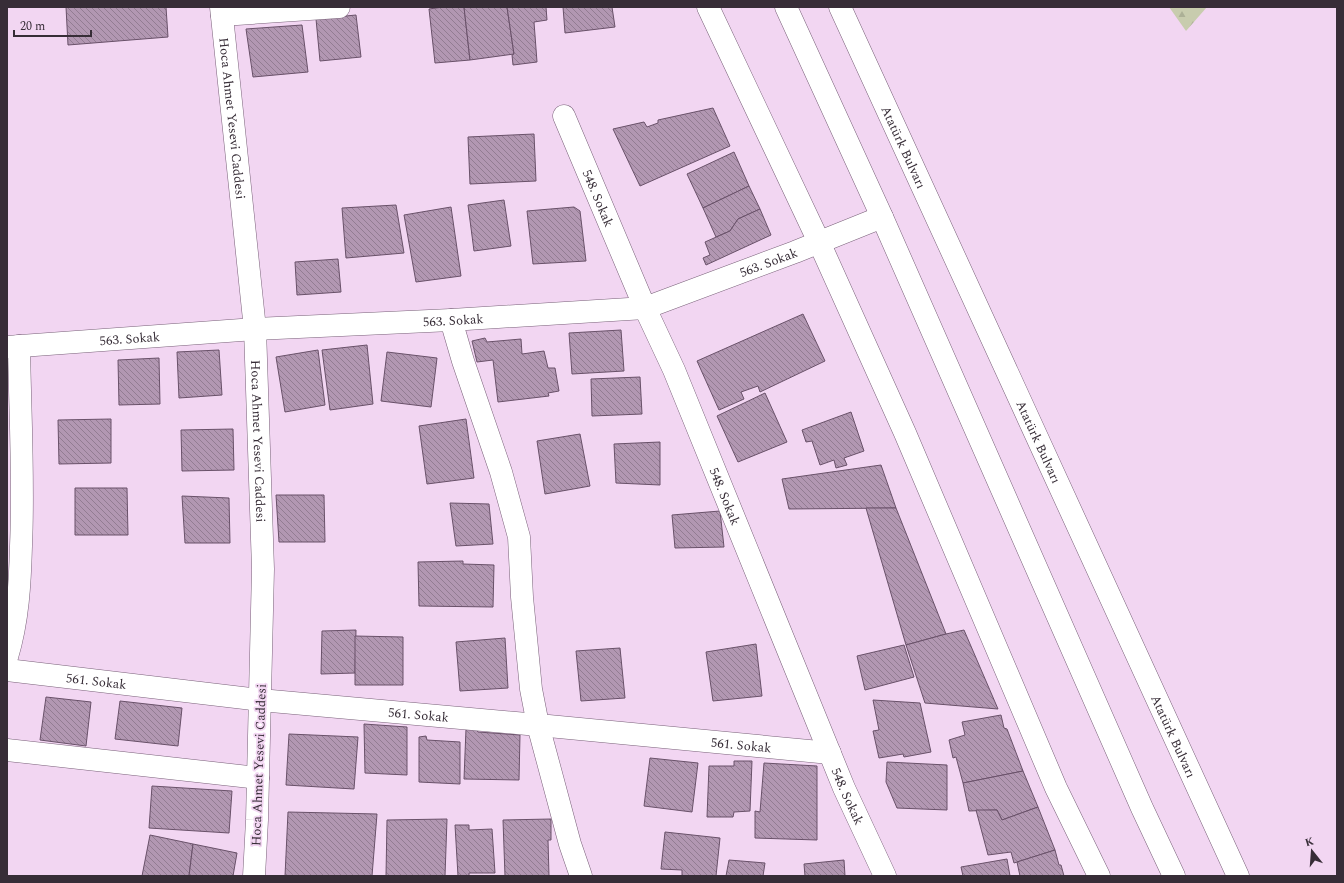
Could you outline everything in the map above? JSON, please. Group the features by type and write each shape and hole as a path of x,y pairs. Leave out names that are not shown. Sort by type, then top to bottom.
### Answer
{"street":[{"path":"222,11 338,7"},
{"path":"708,7 819,242 905,433 1056,788 1099,876"},
{"path":"786,7 882,216 1142,808 1174,876"},
{"name":"Atatürk Bulvarı","path":"840,7 1238,876"},
{"name":"Hoca Ahmet Yesevi Caddesi","path":"222,11 255,328 263,569 254,876"},
{"name":"548. Sokak","path":"564,116 644,308 674,370 844,788 885,876"},
{"name":"563. Sokak","path":"13,346 255,328 451,320 644,308 819,242 882,216"},
{"path":"451,320 463,361 501,472 519,537 522,598 532,689 538,725 570,844 581,876"},
{"path":"7,657 20,589 23,514 13,346"},
{"name":"561. Sokak","path":"7,670 260,700 830,753"},
{"path":"7,750 258,778"}],"green space":[{"path":"1169,7 1207,7 1186,31"}],"building":[{"path":"66,7 166,7 168,37 68,45"},
{"path":"464,7 470,60 435,63 429,9"},
{"path":"464,7 507,7 514,54 470,60"},
{"path":"507,7 546,7 547,20 534,22 537,62 513,65 512,55 514,54"},
{"path":"563,7 612,7 615,27 565,33"},
{"path":"356,15 361,57 320,61 316,19"},
{"path":"302,25 308,72 253,77 246,29"},
{"path":"713,108 730,146 640,186 613,129 644,122 647,127 658,123 658,120"},
{"path":"534,134 536,181 470,184 468,137"},
{"path":"734,152 749,186 703,208 687,174"},
{"path":"749,186 760,209 738,219 730,231 716,237 703,208"},
{"path":"504,200 511,246 474,251 468,205"},
{"path":"396,205 404,253 346,258 342,208"},
{"path":"451,207 461,276 416,282 404,215"},
{"path":"574,207 580,211 586,261 533,264 527,211"},
{"path":"760,209 771,235 706,265 703,258 710,255 705,242 730,231 738,219"},
{"path":"338,259 341,292 297,295 295,262"},
{"path":"803,314 825,361 760,392 758,386 741,392 744,399 719,410 697,361"},
{"path":"621,330 624,371 572,374 569,333"},
{"path":"485,338 487,342 521,339 522,354 544,351 548,368 555,368 559,391 548,393 549,396 498,402 493,360 477,362 472,341"},
{"path":"367,345 373,404 330,410 322,350"},
{"path":"219,350 222,395 179,398 177,352"},
{"path":"318,350 325,405 285,412 276,357"},
{"path":"387,352 437,358 431,407 381,401"},
{"path":"159,358 160,404 119,405 118,360"},
{"path":"640,377 642,414 592,416 591,379"},
{"path":"765,393 787,442 738,462 717,416"},
{"path":"851,412 864,451 844,458 847,465 836,468 834,460 820,465 812,441 806,442 802,430"},
{"path":"111,419 111,463 59,464 58,420"},
{"path":"466,419 474,478 427,484 419,426"},
{"path":"233,429 234,470 182,471 181,430"},
{"path":"580,434 590,486 545,494 537,441"},
{"path":"660,442 660,485 616,483 614,444"},
{"path":"881,465 896,508 789,509 782,479"},
{"path":"75,488 127,488 128,535 75,535"},
{"path":"276,495 324,495 325,542 279,542"},
{"path":"182,496 229,498 230,543 185,543"},
{"path":"450,503 489,504 493,544 456,546"},
{"path":"866,508 896,508 946,634 906,645"},
{"path":"720,511 724,547 675,548 672,515"},
{"path":"463,561 463,564 494,565 493,607 419,606 418,562"},
{"path":"356,630 355,673 321,674 322,631"},
{"path":"964,630 998,709 925,703 906,645"},
{"path":"355,636 403,637 403,685 355,685"},
{"path":"505,638 508,688 460,691 456,642"},
{"path":"756,644 762,696 713,701 706,652"},
{"path":"904,645 914,677 865,690 857,656"},
{"path":"620,648 625,698 581,701 576,651"},
{"path":"46,697 91,702 86,746 40,740"},
{"path":"873,700 920,703 931,752 904,757 903,754 879,758 873,731 879,730"},
{"path":"120,701 182,708 178,746 115,739"},
{"path":"1001,715 1004,728 1007,729 1023,771 963,783 956,757 953,758 949,740 965,735 962,722"},
{"path":"364,724 407,727 407,775 365,773"},
{"path":"466,729 476,729 478,732 520,735 519,780 464,779"},
{"path":"289,734 358,737 354,789 286,785"},
{"path":"426,736 427,740 460,742 460,784 419,782 419,737"},
{"path":"650,758 698,763 692,812 644,806"},
{"path":"734,761 752,761 750,811 734,812 733,817 707,817 709,766 734,766"},
{"path":"887,762 947,765 947,810 897,808 886,782"},
{"path":"764,763 817,766 817,840 755,838 755,811 760,812"},
{"path":"1023,771 1038,807 1002,820 997,810 969,811 963,783"},
{"path":"152,786 232,791 229,833 149,828"},
{"path":"1038,807 1055,850 1014,863 1011,852 988,855 976,810 997,810 1002,820"},
{"path":"288,812 377,814 372,876 285,876"},
{"path":"447,819 445,876 386,876 387,820"},
{"path":"551,819 551,840 548,840 549,876 505,876 503,820"},
{"path":"455,825 469,825 469,830 492,829 495,873 469,873 469,876 458,876"},
{"path":"665,832 720,838 716,876 682,876 682,870 661,869"},
{"path":"150,835 193,844 189,876 142,876"},
{"path":"193,844 237,853 233,876 189,876"},
{"path":"1055,850 1064,876 1020,876 1017,862"},
{"path":"1007,859 1010,876 963,876 961,867"},
{"path":"729,860 765,863 763,876 726,876"},
{"path":"844,860 845,876 805,876 804,864"}]}
